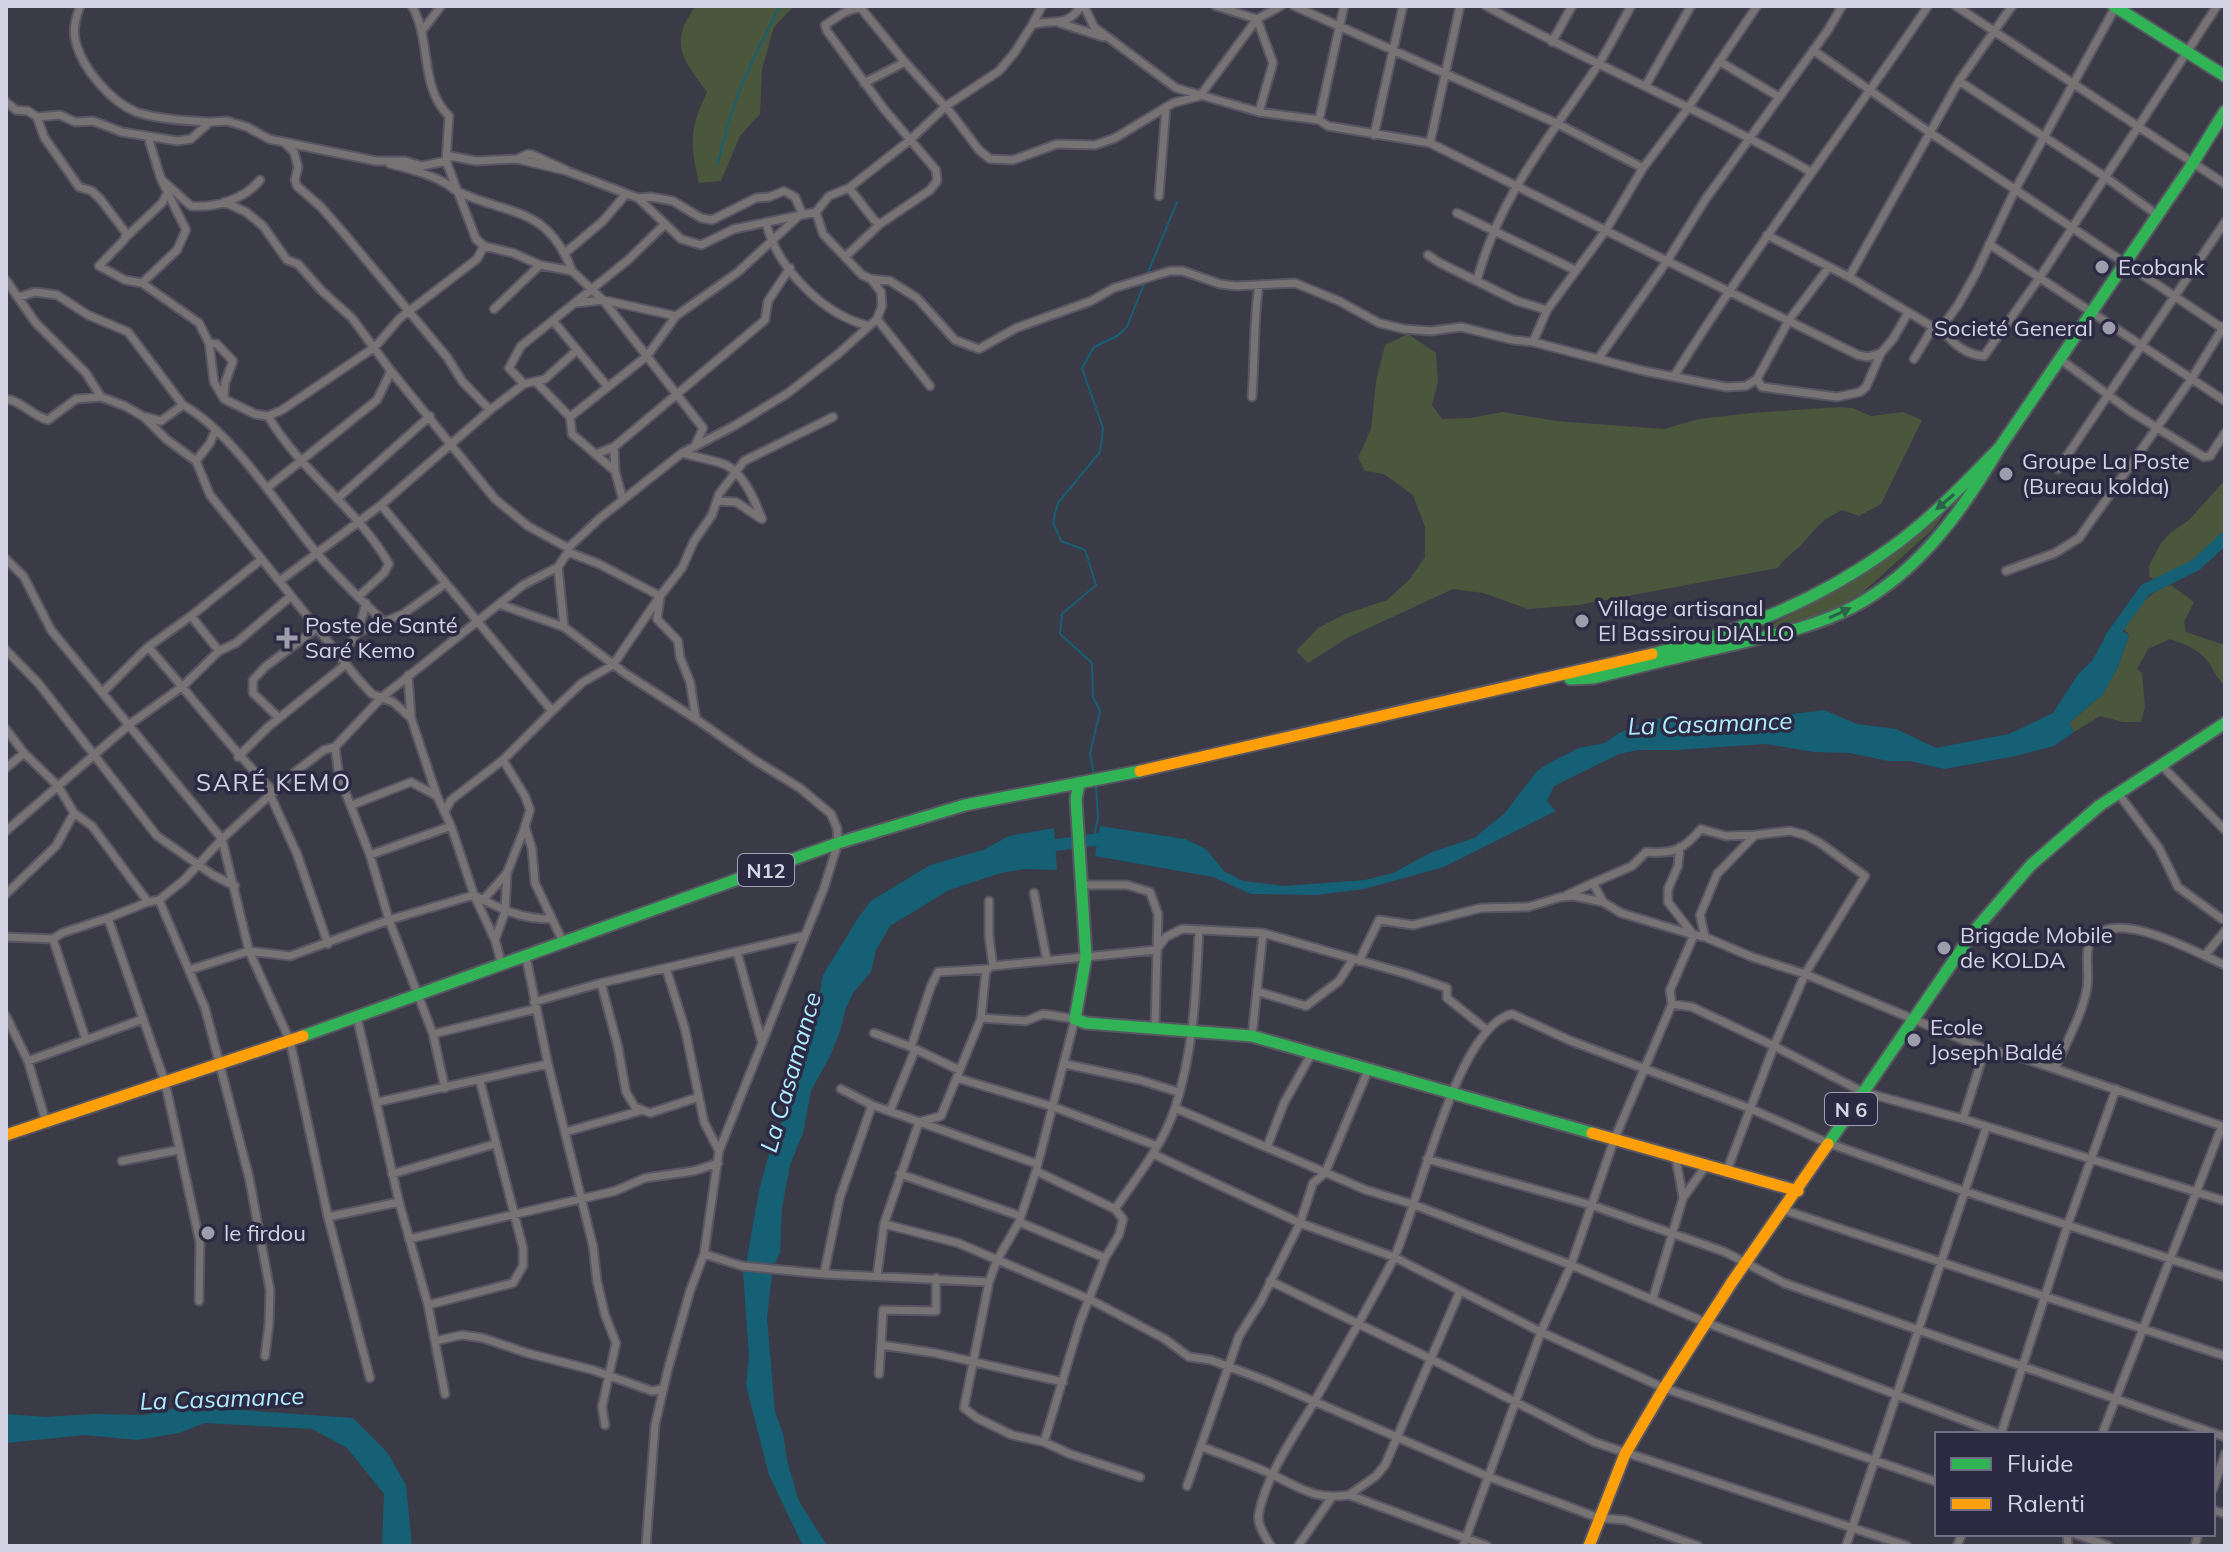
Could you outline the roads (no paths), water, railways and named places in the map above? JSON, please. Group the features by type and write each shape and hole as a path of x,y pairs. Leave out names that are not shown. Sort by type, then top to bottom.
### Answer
{"main road":[{"path":"2115,7 2225,76"},
{"path":"1547,680 1593,678 1764,638 1829,618 1853,607 1913,565 1938,539 1976,487 2225,111"},
{"path":"1547,680 1678,648 1768,617 1815,596 1892,547 1917,527 1957,492 2000,447"},
{"name":"N12","path":"6,1135 290,1041 838,843 965,805 1079,784 1547,680"},
{"name":"N 6","path":"1589,1546 1625,1454 1664,1388 1912,1019 1999,899 2031,865 2099,806 2225,723"},
{"path":"1079,784 1076,799 1086,957 1075,1019 1086,1023 1252,1036 1676,1159 1798,1191"},
{"path":"1065,786 1076,799"}],"street":[{"path":"80,6 75,42 92,74 119,102 137,112 179,121 227,121 269,139 425,173 445,182 457,192 531,218 552,236 565,253 572,271 603,300 703,428 696,444"},
{"path":"412,6 421,21 433,96 449,116 446,161 476,239 484,246 513,253 540,265 572,271"},
{"path":"422,31 441,6"},
{"path":"638,198 681,239 701,245 734,229 816,212 829,196 849,188 910,140 946,106 999,71 1015,52 1042,6"},
{"path":"1060,23 1074,17 1083,6 1094,27 1105,37 1176,88 1200,96 1259,112 1319,120 1328,126 1430,143 1858,355 1868,357 1881,353"},
{"path":"1216,6 1257,19"},
{"path":"845,257 880,224 930,190 937,181 936,170 864,83 827,31 825,25 845,12 860,7 946,106 970,140 990,159 1013,160 1057,144 1095,145 1105,142 1166,107 1200,96 1257,19 1281,6"},
{"path":"1294,6 1556,123 1643,168"},
{"path":"1319,120 1344,6"},
{"path":"1374,135 1403,6"},
{"path":"1430,143 1460,6"},
{"path":"1486,6 1552,42 1751,138 1811,172"},
{"path":"1552,42 1572,6"},
{"path":"1477,280 1515,186 1599,64 1631,6"},
{"path":"1646,85 1691,6"},
{"path":"1533,342 1547,310 1606,230 1643,168 1757,6"},
{"path":"1598,359 1667,261 1696,213 1842,6"},
{"path":"1674,376 1728,290 1928,6"},
{"path":"1956,6 2225,184"},
{"path":"1849,277 1959,81 2012,6"},
{"path":"1767,235 1849,277 1937,328 1967,352 1984,356 2040,277 2217,6"},
{"path":"1914,359 1958,305 2015,190 2115,7"},
{"path":"1257,19 1273,63 1259,112"},
{"path":"1032,25 1046,21 1060,23 1105,37"},
{"path":"1813,50 2071,228 2224,327 2192,378 2079,538 2055,553 2006,571"},
{"path":"1719,61 1779,97"},
{"path":"864,83 905,62"},
{"path":"1959,81 2156,214"},
{"path":"6,102 16,110 28,111 37,117 44,137 79,187 92,191 121,223 126,233 124,240"},
{"path":"1159,196 1166,107"},
{"path":"37,117 60,115 75,122 93,121 148,137 177,141 191,139 210,122"},
{"path":"142,283 177,250 186,230 167,194 148,137"},
{"path":"283,141 294,152 298,167 297,186 342,231 447,357 462,381 490,410"},
{"path":"376,161 405,161 422,166 446,161 450,156 476,161 517,159 567,171 638,198 673,201 701,218 712,220 746,200 784,191 795,197 802,213"},
{"path":"161,179 191,206 224,202 251,192 260,180"},
{"path":"849,188 880,224"},
{"path":"167,194 162,203 99,266 125,280 142,283 199,323 209,343 214,382 224,399 255,414 268,416 308,394 375,347 400,318 477,259 484,246"},
{"path":"565,253 603,221 626,194"},
{"path":"224,202 246,212 263,226 287,260 298,264 352,318 495,499 528,526 568,550 660,596"},
{"path":"816,212 823,234 862,275 890,281 917,298 955,340 979,349 1016,328 1091,301 1114,288 1170,271 1183,271 1220,284 1295,283 1339,301 1379,323 1404,329 1431,331 1461,327 1644,371 1726,387 1746,386 1757,379 1789,320 1829,267"},
{"path":"570,417 647,356 676,316 738,272 802,213"},
{"path":"1457,213 1575,270"},
{"path":"766,222 770,242 813,297 838,314 869,326"},
{"path":"2058,469 2225,222"},
{"path":"524,384 509,368 521,346 628,260 665,224"},
{"path":"1989,244 2225,401"},
{"path":"1428,255 1517,301 1547,310"},
{"path":"494,309 540,265"},
{"path":"596,454 614,447 765,320 768,301 790,268"},
{"path":"8,934 53,939 62,933 159,900 272,794 324,750 335,747 381,698 408,675 523,585 558,567 568,550 623,500 682,453 788,393 869,326 877,319 882,306 881,292 871,279"},
{"path":"6,280 35,322 86,373 101,397"},
{"path":"1252,397 1255,368 1253,334 1259,285"},
{"path":"19,297 35,292 57,295 88,315 128,332 183,405 197,413 242,458 316,552 384,622"},
{"path":"574,304 603,300 676,316"},
{"path":"1757,379 1762,387 1837,397 1851,394 1866,387 1881,353 1908,313"},
{"path":"877,319 930,386"},
{"path":"554,322 607,386"},
{"path":"209,343 217,344 233,361 225,383 224,399"},
{"path":"281,580 358,524 490,410 524,384 545,379 577,350"},
{"path":"2060,359 2108,395 2204,457 2210,456 2225,433"},
{"path":"267,488 377,400 391,371"},
{"path":"536,382 570,417 572,434 615,471"},
{"path":"6,399 12,399 39,418 48,420 76,399 101,397 144,417 161,421 183,405"},
{"path":"268,416 282,440 337,499 389,564 384,573 358,597"},
{"path":"337,499 430,416"},
{"path":"144,417 166,439 196,461 210,495 372,694 393,702 411,718"},
{"path":"445,811 451,800 503,760 583,682 613,665 682,568 719,494 750,457 762,454 833,417"},
{"path":"196,461 215,431"},
{"path":"614,447 615,471 623,500"},
{"path":"682,453 725,465 735,473 752,496 762,519 736,502 718,501"},
{"path":"381,505 552,711"},
{"path":"6,559 24,577 51,630 222,839 249,951 290,1041 328,1217 370,1378"},
{"path":"103,692 148,647 262,559"},
{"path":"558,567 564,627"},
{"path":"358,632 403,614 445,584"},
{"path":"6,831 130,724 183,686 219,651 236,643 291,596"},
{"path":"660,596 657,619 678,641 680,657 690,682 696,719"},
{"path":"238,757 343,660 358,632 366,603"},
{"path":"499,604 564,627 613,665 800,788 831,814 837,828 838,843 824,888 719,1151 704,1254 662,1389 651,1453 646,1546"},
{"path":"191,616 219,651"},
{"path":"279,718 253,693 253,680 265,667 317,628"},
{"path":"148,647 272,794 297,854 328,944"},
{"path":"6,650 39,684 157,836 235,886"},
{"path":"408,675 411,718 437,796 451,826 474,895 495,940 502,965"},
{"path":"6,729 24,753 58,786 74,813 92,826 148,902"},
{"path":"335,747 339,776 433,1034 445,1088"},
{"path":"6,768 24,753"},
{"path":"495,940 505,912 507,873 530,810 503,760"},
{"path":"2160,764 2225,830"},
{"path":"352,805 411,782 437,796"},
{"path":"2118,793 2159,848 2178,887 2223,915 2225,930 2206,954"},
{"path":"6,894 56,846 74,813"},
{"path":"370,855 451,826"},
{"path":"525,826 532,849 535,883 563,942"},
{"path":"1259,992 1306,1006 1339,981 1356,960 1379,920 1413,925 1481,908 1528,907 1561,897 1632,866 1646,852 1668,854 1689,842 1701,829 1726,836 1790,831 1805,835 1865,876 1805,974 1749,1108 1726,1173"},
{"path":"1705,937 1700,915 1717,874 1755,835"},
{"path":"1680,847 1678,866 1668,889 1668,902 1694,935"},
{"path":"483,900 507,873"},
{"path":"1593,883 1603,902"},
{"path":"1081,885 1127,885 1150,892 1158,914 1155,1027"},
{"path":"1034,893 1047,961"},
{"path":"189,970 249,951 290,956 389,920 474,895 505,912 529,919 551,919"},
{"path":"1561,897 1574,896 1603,902 1621,913 1705,937 1752,957 1805,974 1985,1049 2020,1057 2224,1126 2103,1432"},
{"path":"159,900 205,1008 249,1177 270,1290 265,1356"},
{"path":"919,1122 941,1116 981,1018 990,967 989,901"},
{"path":"108,918 165,1082 200,1243 199,1301"},
{"path":"890,1111 938,972 1156,950 1166,937 1182,929 1263,933 1429,980 1447,988 1447,998 1487,1030"},
{"path":"2055,1069 2082,1008 2088,985 2088,947 2093,938 2113,929 2140,931 2173,939 2225,965"},
{"path":"1115,1209 1155,1150 1175,1108 1194,1031 1199,930"},
{"path":"1252,1036 1263,933"},
{"path":"1464,1542 1514,1401 1571,1265 1614,1140 1672,1004 1670,990 1694,935"},
{"path":"433,1034 601,983 803,936"},
{"path":"53,939 86,1040"},
{"path":"737,952 762,1041"},
{"path":"526,957 548,1064 593,1246 599,1293 616,1343 602,1407 605,1425"},
{"path":"666,968 685,1029 704,1122 719,1151"},
{"path":"601,983 626,1092 635,1107 650,1113 699,1097"},
{"path":"1672,1004 1692,1007 1863,1092 1963,1119 2225,1201"},
{"path":"981,1018 1026,1021 1043,1014 1075,1019 1054,1107 1020,1219 997,1260 989,1282 964,1408 1012,1435 1044,1442 1140,1477"},
{"path":"1271,1546 1257,1515 1273,1475 1394,1257 1427,1159 1463,1067 1487,1030 1504,1016 1512,1014 1642,1069 1749,1108 1828,1143 2225,1277"},
{"path":"356,1015 392,1174 428,1305 445,1394"},
{"path":"6,1016 28,1061 47,1123"},
{"path":"28,1061 143,1019"},
{"path":"874,1033 913,1048 958,1074 1054,1107 1155,1150 1300,1223 1394,1257 1541,1332 1664,1388 1935,1481"},
{"path":"1963,1119 1985,1049"},
{"path":"1267,1147 1284,1103 1312,1053"},
{"path":"378,1102 548,1064"},
{"path":"1065,1064 1140,1080 1178,1092"},
{"path":"1187,1486 1239,1336 1300,1223 1313,1183 1325,1173 1369,1068"},
{"path":"428,1305 513,1283 523,1266 523,1248 480,1081"},
{"path":"841,1089 872,1105 1036,1168 1115,1209 1123,1219 1119,1235 1105,1258 1080,1322 1044,1442"},
{"path":"2002,1432 2068,1224 2116,1089"},
{"path":"824,1274 840,1197 872,1105"},
{"path":"1175,1108 1325,1173 1571,1265 1707,1323 1996,1432"},
{"path":"565,1132 626,1113 643,1111"},
{"path":"877,1276 884,1224 919,1122"},
{"path":"1846,1546 1986,1128"},
{"path":"392,1174 495,1144"},
{"path":"122,1161 178,1150"},
{"path":"1427,1159 1591,1205 1725,1252 1784,1283 2211,1432"},
{"path":"1676,1159 1683,1198"},
{"path":"409,1239 615,1191 645,1178 694,1171 718,1163"},
{"path":"1653,1298 1683,1198 1705,1167"},
{"path":"900,1174 1020,1219 1105,1258"},
{"path":"328,1217 399,1202"},
{"path":"1784,1210 2225,1356"},
{"path":"884,1224 958,1243 1089,1299 1165,1339 1189,1357 1211,1360 1267,1381 1489,1477 1599,1518 1625,1520 1698,1546"},
{"path":"704,1254 742,1266 824,1274 989,1282"},
{"path":"879,1374 883,1310 936,1311 936,1278"},
{"path":"1270,1281 1594,1442 1907,1546"},
{"path":"1202,1447 1273,1475 1301,1491 1332,1497 1349,1495 1376,1476 1385,1465 1460,1291"},
{"path":"435,1341 462,1335 483,1338 652,1391 662,1389"},
{"path":"881,1345 935,1353 1063,1382"},
{"path":"652,1391 660,1402"},
{"path":"2215,1483 2225,1454"},
{"path":"1349,1495 1464,1542 1487,1546"},
{"path":"1298,1546 1332,1497"},
{"path":"2081,1536 2108,1546"}],"water":[{"path":"2112,625 2129,635 2118,667 2103,694 2069,723 2074,732 2054,746 2016,756 1944,769 1910,761 1888,761 1850,753 1814,752 1766,744 1638,750 1619,754 1554,786 1547,801 1556,811 1444,867 1364,889 1317,895 1251,894 1213,877 1095,856 1100,826 1185,839 1206,849 1224,871 1243,881 1284,886 1365,880 1393,873 1432,852 1474,838 1504,814 1537,771 1549,763 1579,748 1605,743 1619,733 1648,721 1670,716 1708,725 1824,710 1857,724 1896,729 1936,748 2009,734 2053,713 2079,673 2092,661"},
{"path":"1054,828 1057,870 1024,869 1001,873 949,890 890,926 876,950 871,972 853,993 830,1056 811,1091 803,1133 790,1165 782,1208 780,1253 775,1263 746,1264 759,1191 815,1018 823,975 858,918 871,901 930,865 983,850 1009,836"},
{"path":"743,1271 772,1274 767,1318 775,1412 799,1501 827,1546 803,1546 769,1475 746,1385 749,1357"},
{"path":"184,1406 353,1418 387,1452 406,1485 412,1546 382,1546 384,1494 347,1448 312,1429 205,1423 179,1433 137,1440 85,1435 6,1443 6,1414 46,1417 145,1415"}],"waterway":[{"path":"718,164 743,83 780,6"},
{"path":"1147,275 1177,202"},
{"path":"1094,775 1090,754 1100,711 1093,697 1092,663 1060,634 1062,614 1096,585 1085,550 1061,541 1053,522 1058,503 1100,452 1103,428 1082,368 1094,347 1117,336 1127,327 1145,281"},
{"name":"La Casamance","path":"2110,639 2145,590 2196,565 2225,538"},
{"path":"1093,840 1098,818 1096,786"},
{"name":"La Casamance","path":"1041,847 1108,838 1114,840"}],"place":[{"name":"Ecobank","path":"2102,267"},
{"name":"Societé General","path":"2109,328"},
{"name":"Groupe La Poste (Bureau kolda)","path":"2006,474"},
{"name":"Village artisanal El Bassirou DIALLO","path":"1582,621"},
{"name":"Poste de Santé Saré Kemo","path":"287,638"},
{"name":"Brigade Mobile de KOLDA","path":"1944,948"},
{"name":"Ecole Joseph Baldé","path":"1914,1040"},
{"name":"le firdou","path":"208,1233"}],"district":[{"name":"SARÉ KEMO","path":"274,782"}]}
